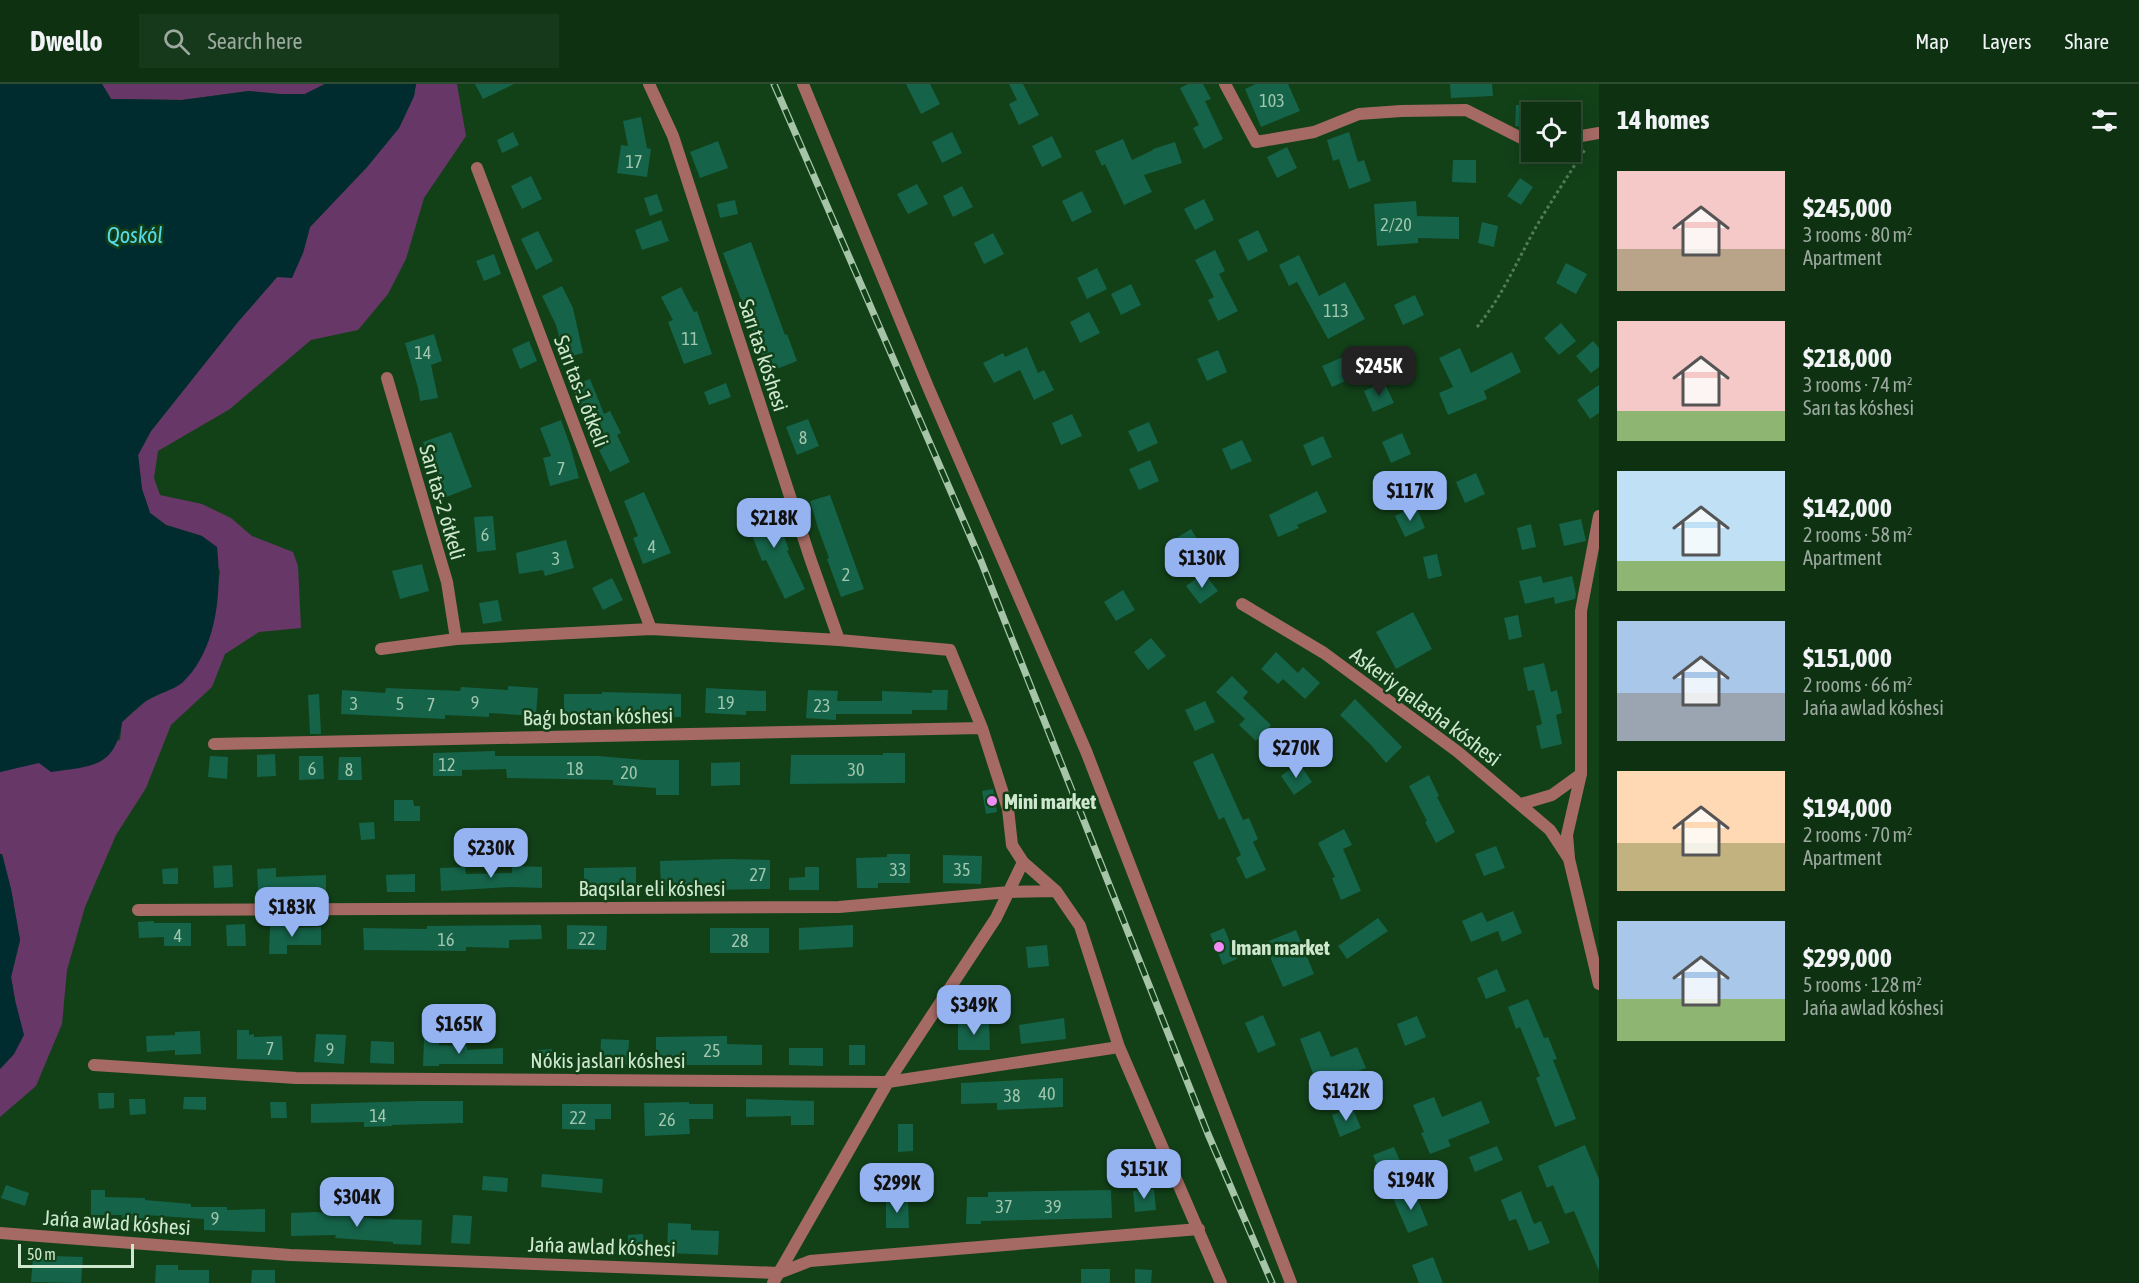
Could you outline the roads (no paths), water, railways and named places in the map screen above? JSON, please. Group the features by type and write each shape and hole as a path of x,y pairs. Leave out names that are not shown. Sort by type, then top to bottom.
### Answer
{"street":[{"name":"Sarı tas kóshesi","path":"650,84 673,136 806,548 839,640"},
{"path":"804,84 928,387 1086,751 1291,1283"},
{"path":"1225,84 1256,142 1314,132 1359,114 1466,110 1521,138"},
{"path":"1581,136 1597,134"},
{"name":"Sarı tas-1 ótkeli","path":"477,168 651,628"},
{"name":"Sarı tas-2 ótkeli","path":"387,378 447,582 456,639"},
{"name":"Askeriy qalasha kóshesi","path":"1599,516 1581,611 1581,774 1567,835 1569,859 1599,984"},
{"name":"Askeriy qalasha kóshesi","path":"1242,604 1324,653 1458,752 1550,830 1569,859"},
{"path":"381,649 456,639 651,628 839,640 950,650 982,728 1008,809 1012,845 1023,862 1056,891 1080,926 1119,1047 1221,1283"},
{"name":"Baǵı bostan kóshesi","path":"214,744 982,728"},
{"path":"1521,804 1552,795 1581,774"},
{"path":"776,1278 888,1082 996,918 1023,862"},
{"name":"Baqsılar eli kóshesi","path":"138,910 839,907 1009,892 1056,891"},
{"name":"Nókis jasları kóshesi","path":"94,1065 296,1078 888,1082 1119,1047"},
{"name":"Jańa awlad kóshesi","path":"0,1233 290,1255 776,1278 810,1261 1199,1229"}],"water":[{"name":"Qoskól","path":"0,84 102,84 111,99 182,100 249,91 305,94 325,84 416,84 414,96 399,128 367,167 310,227 303,253 292,278 277,277 237,323 151,431 138,455 142,489 150,513 166,525 202,536 217,547 219,582 215,619 203,654 183,682 146,701 122,722 119,737 107,757 89,766 51,772 39,763 0,772"},
{"path":"0,854 2,854 11,889 20,940 11,977 24,1035 14,1054 0,1069"}],"railway":[{"path":"774,84 981,561 1208,1134 1272,1283"}],"place":[{"name":"Mini market","path":"992,801"},
{"name":"Iman market","path":"1219,947"}]}
